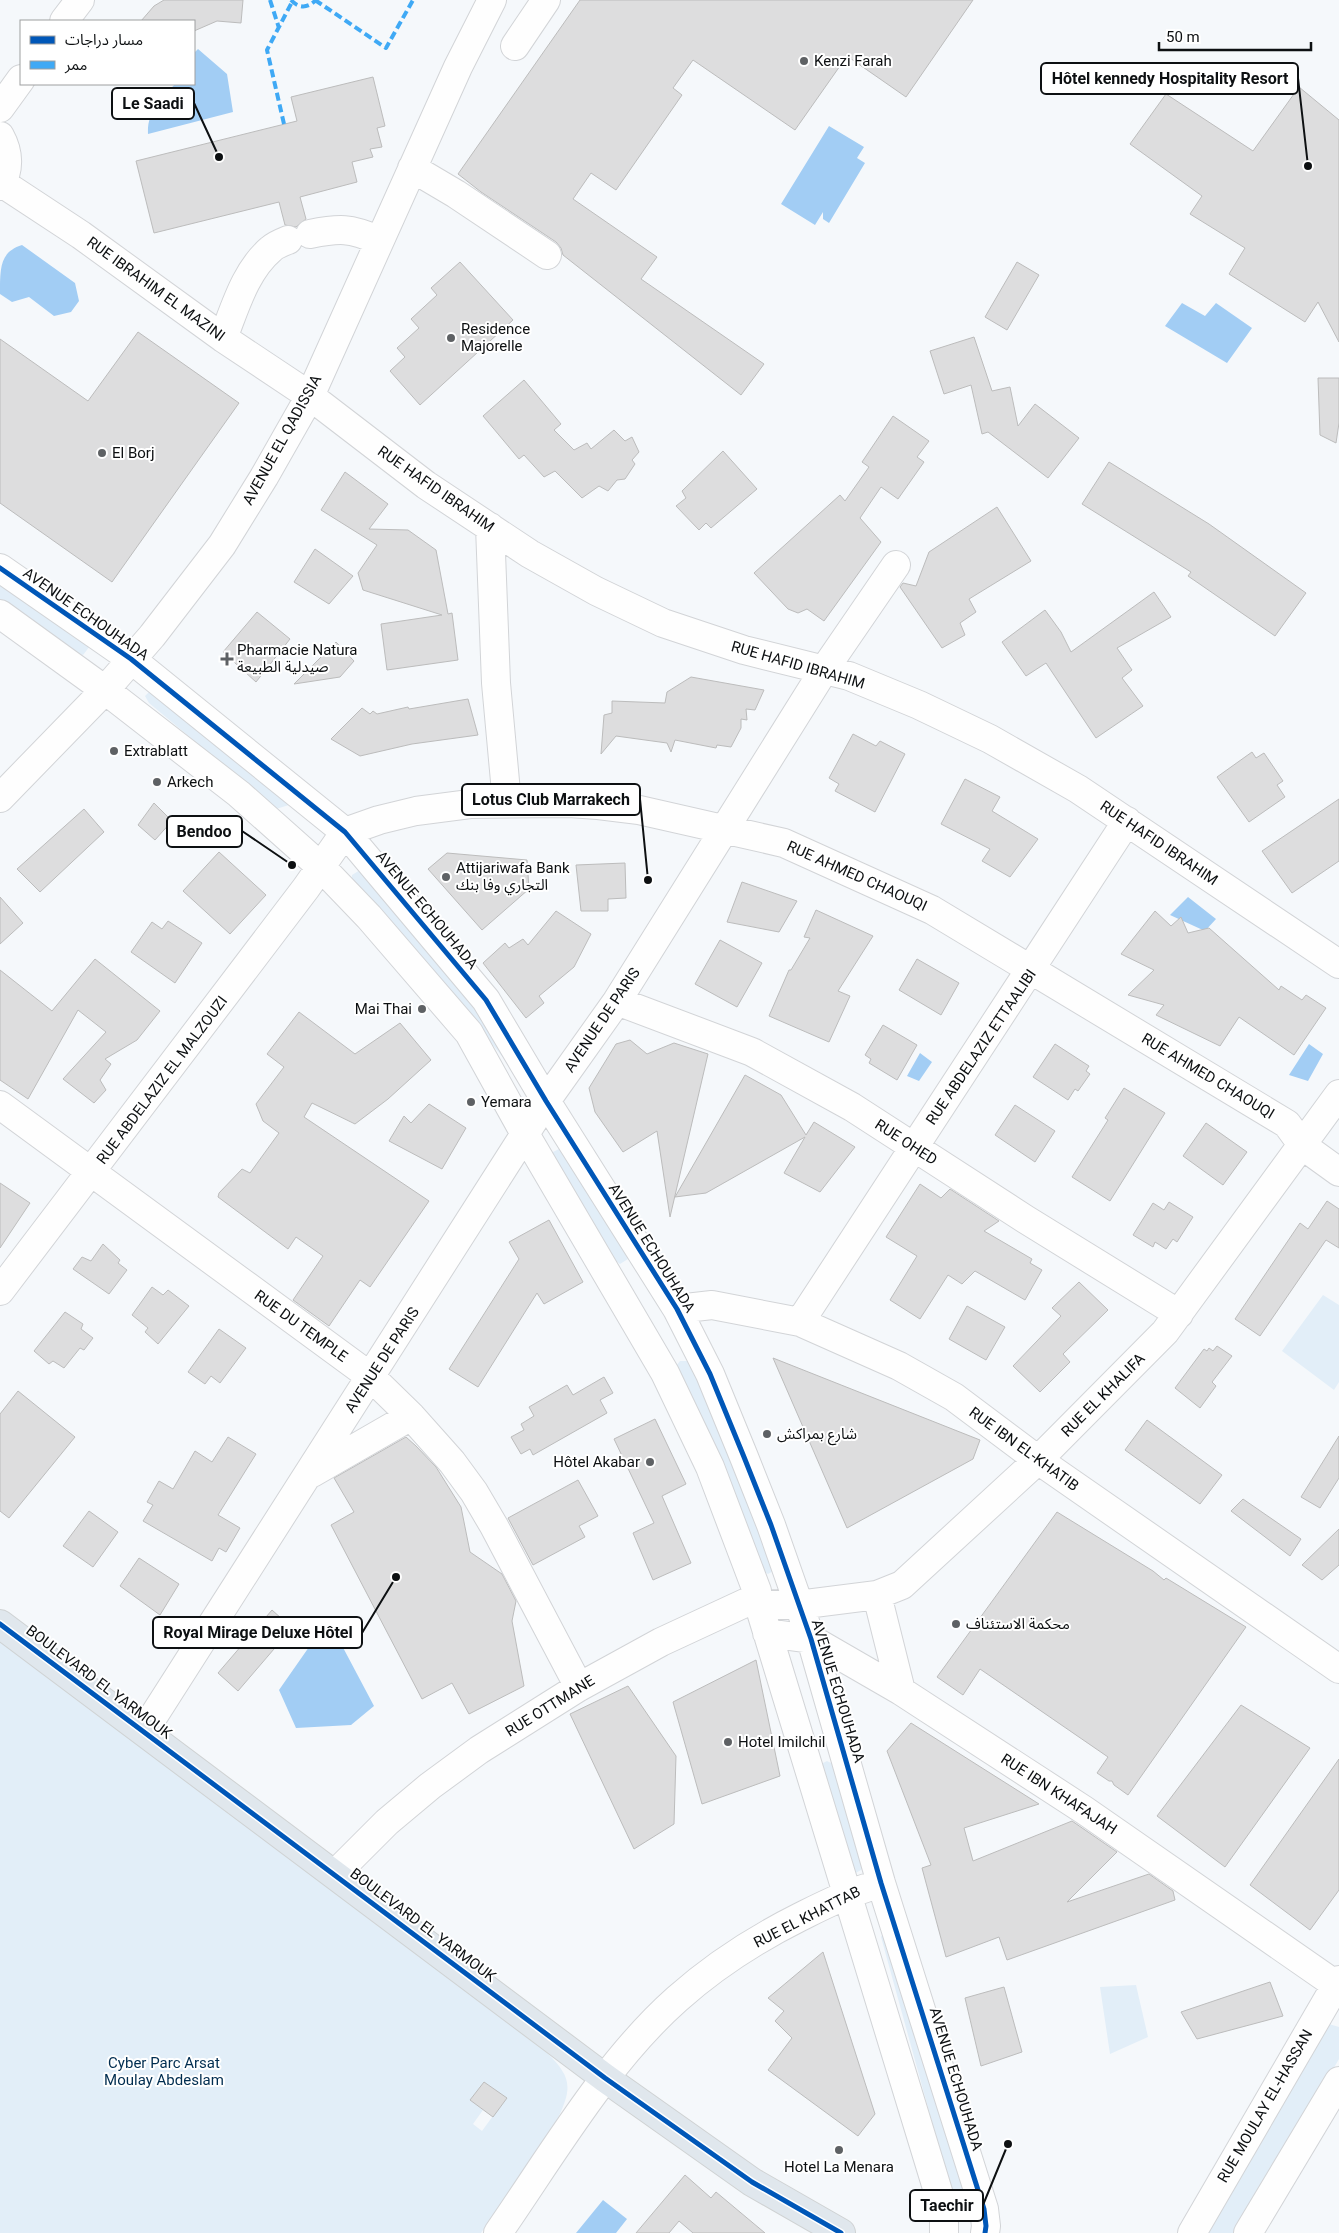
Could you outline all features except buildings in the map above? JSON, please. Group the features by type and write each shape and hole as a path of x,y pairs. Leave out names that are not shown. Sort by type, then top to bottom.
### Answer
{"main road":[{"name":"BOULEVARD EL YARMOUK","path":"0,1624 605,2078 752,2182 841,2233"},
{"name":"BOULEVARD EL YARMOUK","path":"752,2182 804,2233"}],"street":[{"path":"65,20 80,0"},
{"name":"AVENUE EL QADISSIA","path":"0,798 105,690 152,636 222,545 310,396 378,240 458,67 492,0"},
{"path":"516,46 546,0"},
{"path":"0,108 20,80"},
{"path":"0,136 6,148 7,160 1,185"},
{"path":"412,168 456,194 547,255"},
{"name":"RUE IBRAHIM EL MAZINI","path":"1,185 81,235 223,338 310,396"},
{"path":"223,338 246,281 272,247 299,237 328,230 354,230 378,240"},
{"name":"RUE HAFID IBRAHIM","path":"310,396 426,486 530,554 596,591 663,623 744,650 849,676 919,705 990,739 1078,789 1339,964"},
{"path":"490,527 496,684 507,804"},
{"name":"AVENUE DE PARIS","path":"144,1731 546,1101 617,1001 824,670 896,565"},
{"name":"AVENUE ECHOUHADA","path":"0,568 131,660 345,832 486,1000 546,1101 677,1309 710,1374 744,1457 812,1639 881,1882 984,2209 989,2231"},
{"path":"0,614 105,690 239,794 321,867 369,918 469,1033 525,1134 665,1373 710,1467 757,1591 758,1602 767,1632 944,2211 944,2233"},
{"name":"RUE AHMED CHAOUQI","path":"345,832 379,820 416,811 470,804 598,805 639,810 784,843 932,910 1287,1124 1303,1146 1339,1172"},
{"name":"RUE ABDELAZIZ ETTAALIBI","path":"800,1322 1032,970 1127,821"},
{"path":"321,867 345,832"},
{"name":"RUE ABDELAZIZ EL MALZOUZI","path":"0,1290 91,1173 321,867"},
{"name":"RUE OHED","path":"617,1001 752,1052 852,1107 1179,1314"},
{"name":"RUE EL KHALIFA","path":"798,1605 877,1596 902,1586 1038,1460 1164,1332 1179,1314 1339,1094"},
{"name":"RUE DU TEMPLE","path":"0,1106 371,1377 412,1416 452,1462 474,1492 579,1687"},
{"name":"RUE IBN EL-KHATIB","path":"677,1309 712,1305 800,1322 899,1366 954,1397 1038,1460 1339,1669"},
{"name":"AVENUE DE PARIS","path":"309,1475 412,1416"},
{"path":"877,1596 902,1692"},
{"name":"RUE OTTMANE","path":"335,1874 387,1822 430,1786 479,1750 579,1687 661,1642 745,1603 798,1605"},
{"name":"RUE IBN KHAFAJAH","path":"767,1632 812,1639 902,1692 1084,1810 1338,1984"},
{"name":"RUE EL KHATTAB","path":"498,2233 605,2078 652,2024 677,1999 716,1967 772,1931 848,1893 881,1882"},
{"name":"RUE MOULAY EL-HASSAN","path":"1192,2233 1338,1984"},
{"path":"1248,2233 1339,2081"}],"green space":[{"path":"0,575 90,646 83,655 76,654 0,599"},
{"path":"151,690 291,799 289,805 276,809 149,703 145,696"},
{"path":"360,870 474,993 515,1072 447,989 352,882 352,875"},
{"path":"559,1149 567,1153 629,1253 628,1259 620,1264 607,1248 554,1161 553,1152"},
{"path":"1323,1295 1339,1305 1339,1382 1334,1390 1282,1351"},
{"path":"680,1361 688,1361 695,1372 775,1570 768,1574 762,1570 676,1366"},
{"name":"Cyber Parc Arsat Moulay Abdeslam","path":"0,1641 546,2052 565,2075 567,2090 558,2118 481,2233 0,2233","holes":["484,2082 506,2098 482,2131 473,2124 483,2110 470,2100"]},
{"path":"827,1761 833,1764 864,1865 861,1870 852,1875 821,1764"},
{"path":"886,1929 972,2204 956,2209 881,1937"},
{"path":"1136,1985 1148,2037 1110,2054 1100,1987"},
{"path":"1329,2024 1339,2027 1339,2059 1237,2233 1204,2233"}],"water":[{"path":"198,49 227,74 233,112 148,134 152,112 174,85 195,85 195,52"},
{"path":"829,126 864,147 857,158 865,163 829,223 823,219 823,212 815,225 781,204"},
{"path":"22,245 75,283 79,301 71,312 54,316 29,297 12,302 0,294 1,268 5,256"},
{"path":"1182,303 1205,316 1216,303 1252,328 1227,363 1165,326"},
{"path":"1188,897 1216,919 1205,931 1170,915"},
{"path":"1309,1044 1323,1054 1308,1081 1289,1075"},
{"path":"920,1053 932,1062 919,1081 907,1076"},
{"path":"339,1640 374,1706 351,1725 296,1728 279,1690 309,1647"},
{"path":"603,2200 627,2219 616,2233 576,2233"}],"marked path":[{"path":"270,0 279,28"},
{"path":"291,0 300,6 310,5 316,0"},
{"path":"315,0 386,48 413,0"},
{"path":"284,124 267,50 292,2"}],"cycle path":[{"path":"0,568 131,659 345,832 486,1000 546,1101 677,1309 710,1374 744,1457 771,1525 811,1639 881,1883 984,2209 985,2233"},
{"path":"0,1624 605,2078 752,2182 841,2233"}],"place":[{"name":"Kenzi Farah","path":"804,61"},
{"name":"Le Saadi","path":"219,157"},
{"name":"Hôtel kennedy Hospitality Resort","path":"1308,166"},
{"name":"Residence Majorelle","path":"451,338"},
{"name":"El Borj","path":"102,453"},
{"name":"Pharmacie Natura صيدلية الطبيعة","path":"227,659"},
{"name":"Extrablatt","path":"114,751"},
{"name":"Arkech","path":"157,782"},
{"name":"Bendoo","path":"292,865"},
{"name":"Attijariwafa Bank التجاري وفا بنك","path":"446,877"},
{"name":"Lotus Club Marrakech","path":"648,880"},
{"name":"Mai Thai","path":"422,1009"},
{"name":"Yemara","path":"471,1102"},
{"name":"شارع بمراكش","path":"767,1434"},
{"name":"Hôtel Akabar","path":"650,1462"},
{"name":"Royal Mirage Deluxe Hôtel","path":"396,1577"},
{"name":"محكمة الاستئناف","path":"956,1624"},
{"name":"Hotel Imilchil","path":"728,1742"},
{"name":"Taechir","path":"1008,2144"},
{"name":"Hotel La Menara","path":"839,2150"}]}
